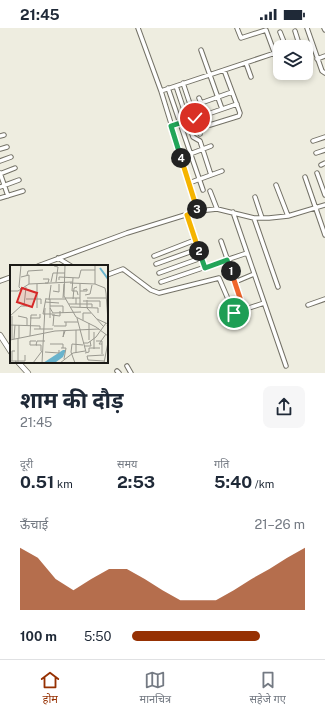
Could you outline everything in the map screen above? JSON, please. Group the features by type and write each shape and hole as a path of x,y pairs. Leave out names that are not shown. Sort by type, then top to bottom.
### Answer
{"street":[{"path":"138,28 161,91 198,211"},
{"path":"237,28 241,38 266,30 273,48"},
{"path":"307,28 322,72 325,73"},
{"path":"295,31 298,40"},
{"path":"280,32 283,40"},
{"path":"201,50 222,109"},
{"path":"161,91 273,54"},
{"path":"318,59 325,56"},
{"path":"246,63 251,77"},
{"path":"199,98 210,125 240,115 224,70"},
{"path":"183,83 200,134"},
{"path":"176,86 194,138 199,140 211,175"},
{"path":"168,88 203,190"},
{"path":"201,103 232,92"},
{"path":"205,115 237,104"},
{"path":"171,126 195,118"},
{"path":"313,141 325,137"},
{"path":"190,154 211,146"},
{"path":"0,149 7,147"},
{"path":"316,153 325,150"},
{"path":"0,161 12,157"},
{"path":"8,196 2,186 0,174 15,168"},
{"path":"189,183 222,171"},
{"path":"318,173 325,195"},
{"path":"305,177 325,235"},
{"path":"2,186 20,180"},
{"path":"276,185 288,216"},
{"path":"0,198 23,191"},
{"path":"210,191 217,209"},
{"path":"255,197 262,218"},
{"path":"40,265 127,233 198,211 217,209 254,218 262,218 288,216 325,205"},
{"path":"233,212 286,366"},
{"path":"187,215 205,268"},
{"path":"254,218 278,287"},
{"path":"320,221 325,219"},
{"path":"154,256 195,240"},
{"path":"221,241 244,310"},
{"path":"156,264 198,249"},
{"path":"162,282 247,253"},
{"path":"58,258 69,265"},
{"path":"159,273 201,258"},
{"path":"108,275 124,269 151,290 159,293 219,278 234,314 264,303"},
{"path":"235,282 254,274"},
{"path":"0,281 10,277"},
{"path":"308,305 325,299"},
{"path":"0,335 10,350"},
{"path":"19,363 28,373"},
{"path":"127,366 131,373"}],"route":[{"path":"195,118 171,126 198,211 187,215 205,268 227,260 244,310 236,314 234,313"}]}
